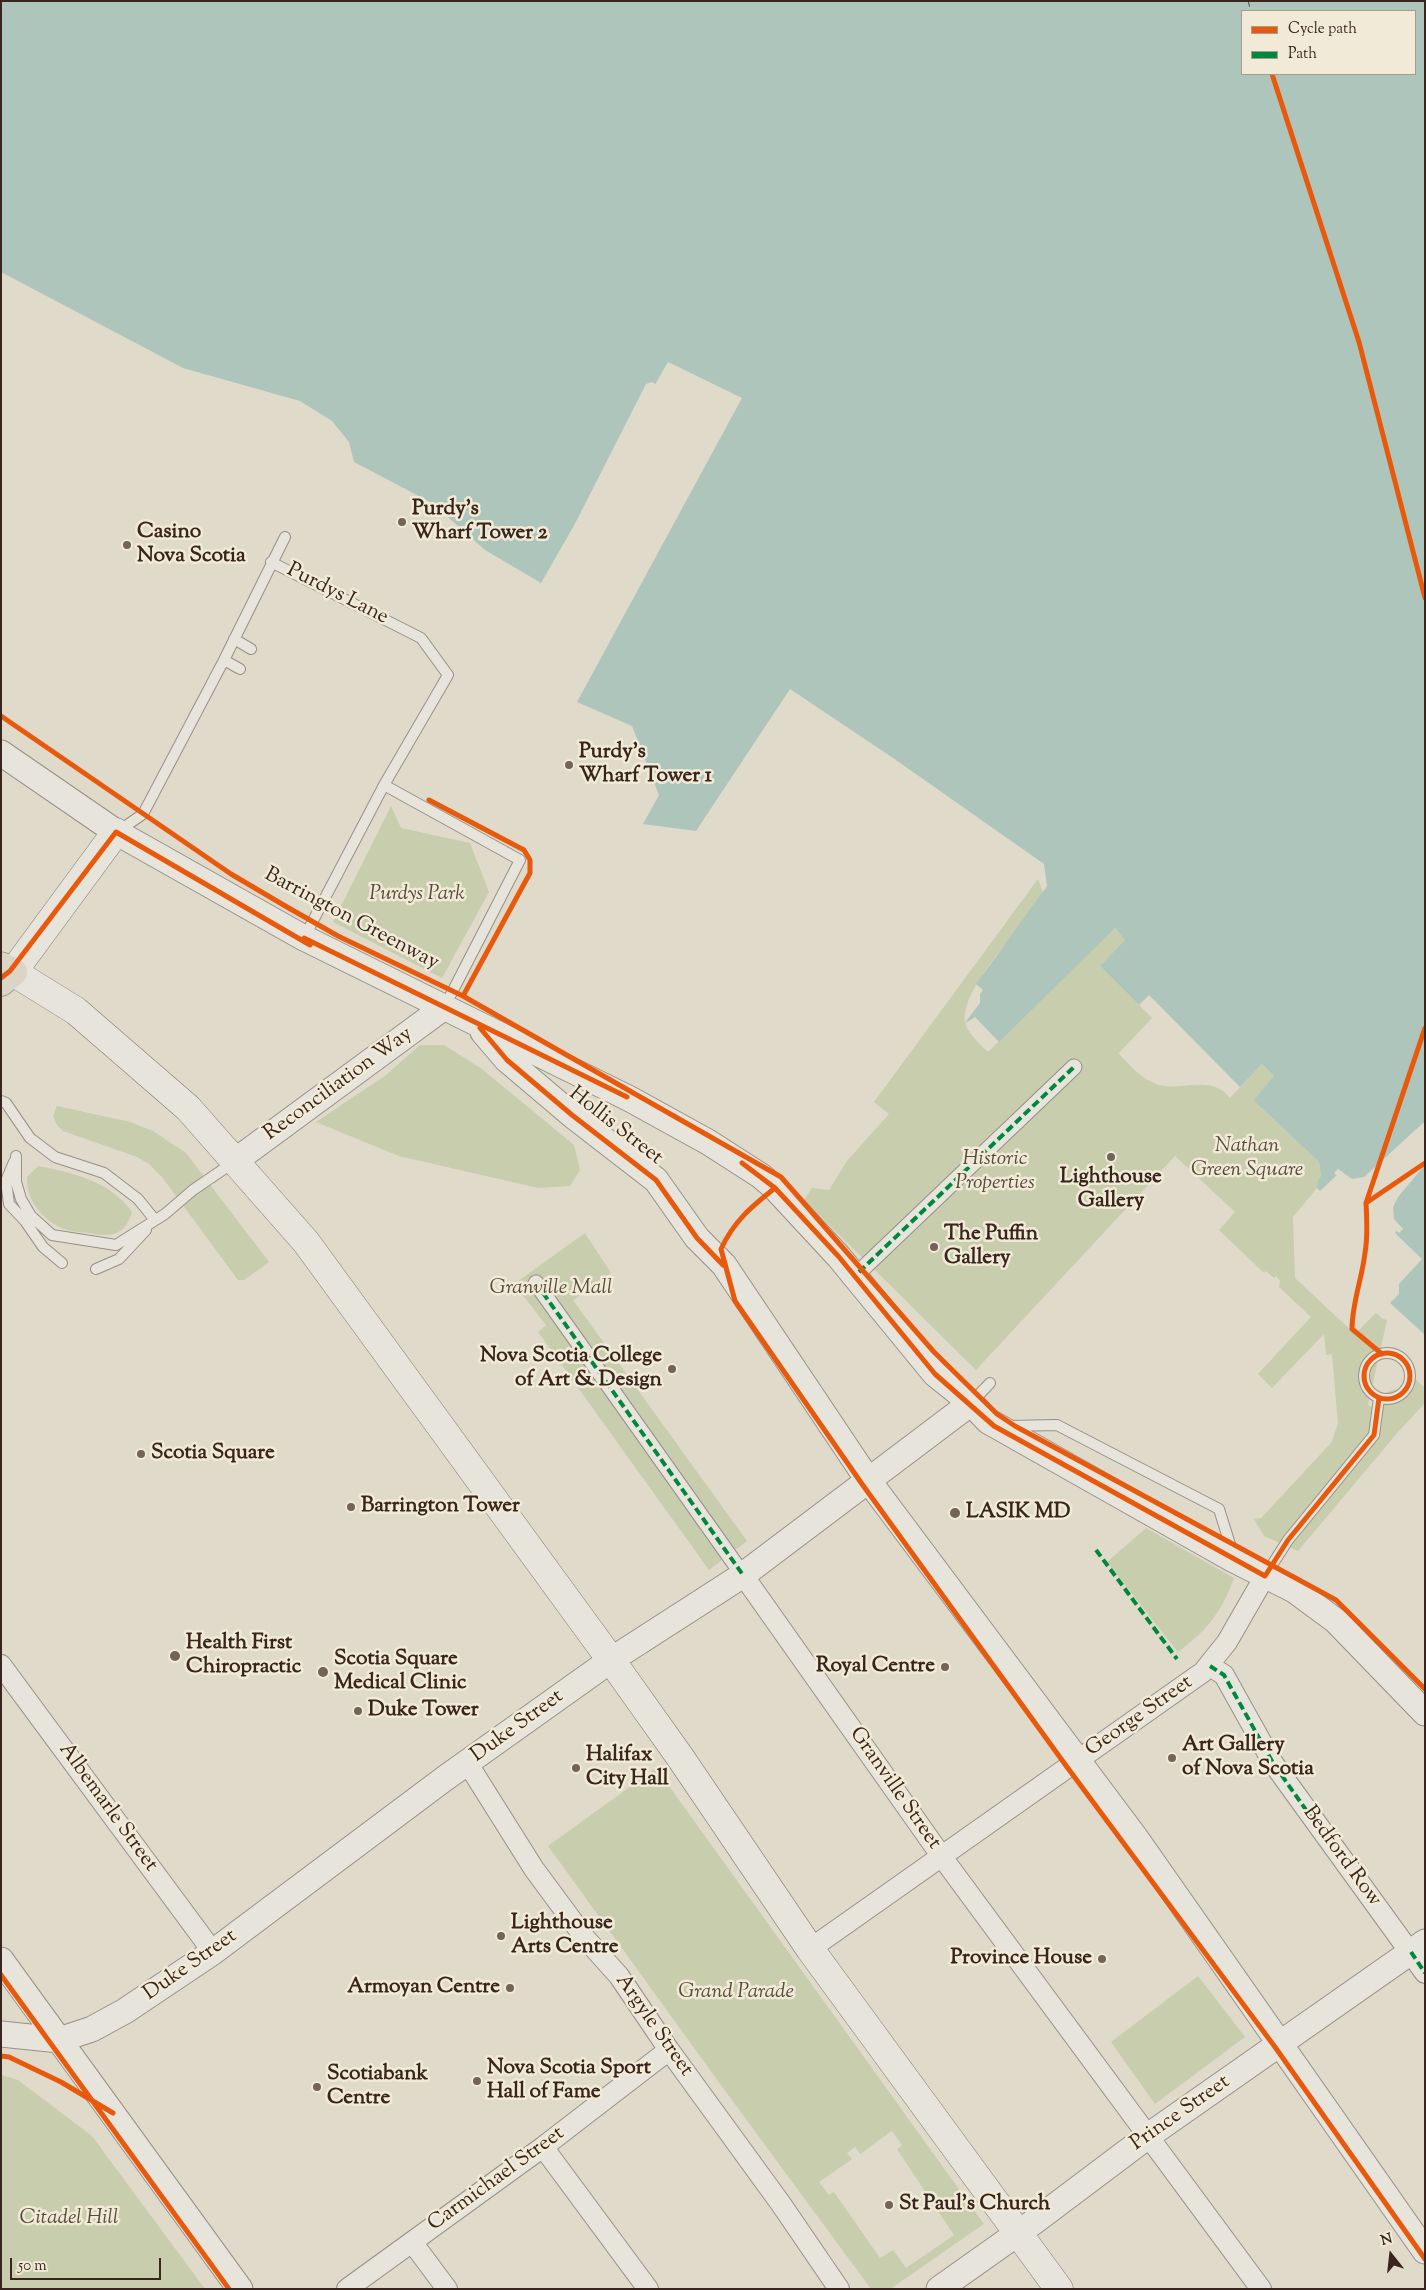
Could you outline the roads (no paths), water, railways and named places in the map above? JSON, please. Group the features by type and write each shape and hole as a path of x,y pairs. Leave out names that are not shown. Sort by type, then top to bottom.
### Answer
{"main road":[{"path":"116,832 5,974 76,1011 188,1108 306,1242 680,1757 810,1949 1059,2289"}],"street":[{"path":"1,753 116,832 304,938 608,1088 735,1158 775,1188 855,1276 935,1374 971,1403 994,1426 1234,1560 1294,1590 1336,1621 1425,1713"},
{"name":"Reconciliation Way","path":"235,1161 444,1008"},
{"name":"Hollis Street","path":"476,1024 507,1060 572,1115 656,1180 697,1238 724,1265 868,1480 1134,1837 1425,2251"},
{"path":"855,1276 1074,1066"},
{"name":"Granville Street","path":"536,1283 942,1856 1261,2289"},
{"name":"Duke Street","path":"59,2040 92,2029 125,2011 213,1952 610,1660 743,1574 971,1403"},
{"name":"George Street","path":"810,1949 1210,1666 1227,1642 1266,1576"},
{"name":"Albemarle Street","path":"1,1665 213,1952"},
{"name":"Bedford Row","path":"1210,1666 1224,1675 1273,1763 1348,1869 1418,1947 1425,1973"},
{"name":"Argyle Street","path":"468,1764 534,1868 585,1938 619,1976 669,2050 781,2204 838,2289"},
{"name":"Prince Street","path":"939,2289 1148,2136 1418,1947"},
{"path":"1,1960 240,2289"},
{"path":"1,2034 59,2040"},
{"name":"Carmichael Street","path":"347,2289 543,2147 669,2050"},
{"path":"543,2147 648,2289"},
{"path":"412,2242 447,2289"}],"lane":[{"path":"272,562 285,537"},
{"name":"Purdys Lane","path":"116,832 143,814 224,660 272,562 421,638 448,675 384,785 304,938"},
{"path":"234,639 251,648"},
{"path":"224,660 240,669"},
{"path":"384,785 520,860 444,1008"},
{"path":"1,1101 6,1103 30,1138 55,1157 104,1173 138,1199 155,1220"},
{"path":"62,1263 43,1247 25,1221 9,1204 6,1181 16,1156 16,1182 20,1199 32,1216 52,1235 116,1245 155,1220 235,1161"},
{"path":"96,1269 120,1259 155,1220"},
{"path":"1396,1354 1406,1363 1409,1369 1409,1384 1401,1395 1387,1399 1379,1398 1368,1389 1364,1375 1366,1368 1375,1356 1396,1354"},
{"path":"971,1403 990,1383"},
{"path":"1266,1576 1288,1540 1374,1435 1379,1398"},
{"path":"994,1426 1057,1425 1219,1509 1234,1560"}],"place":[{"name":"Purdy's Wharf Tower 2","path":"402,522"},
{"name":"Casino Nova Scotia","path":"127,545"},
{"name":"Purdy's Wharf Tower 1","path":"569,765"},
{"name":"Lighthouse Gallery","path":"1111,1157"},
{"name":"The Puffin Gallery","path":"934,1247"},
{"name":"Nova Scotia College of Art & Design","path":"672,1369"},
{"name":"Scotia Square","path":"141,1454"},
{"name":"Barrington Tower","path":"351,1507"},
{"name":"LASIK MD","path":"955,1513"},
{"name":"Health First Chiropractic","path":"175,1656"},
{"name":"Royal Centre","path":"945,1667"},
{"name":"Scotia Square Medical Clinic","path":"323,1672"},
{"name":"Duke Tower","path":"358,1711"},
{"name":"Art Gallery of Nova Scotia","path":"1172,1758"},
{"name":"Halifax City Hall","path":"576,1768"},
{"name":"Lighthouse Arts Centre","path":"501,1936"},
{"name":"Province House","path":"1102,1959"},
{"name":"Armoyan Centre","path":"510,1988"},
{"name":"Nova Scotia Sport Hall of Fame","path":"477,2081"},
{"name":"Scotiabank Centre","path":"317,2087"},
{"name":"St Paul's Church","path":"889,2205"}],"park label":[{"name":"Purdys Park","path":"417,895"},
{"name":"Nathan Green Square","path":"1247,1159"},
{"name":"Historic Properties","path":"995,1172"},
{"name":"Granville Mall","path":"551,1289"},
{"name":"Grand Parade","path":"736,1993"},
{"name":"Citadel Hill","path":"69,2219"}]}
